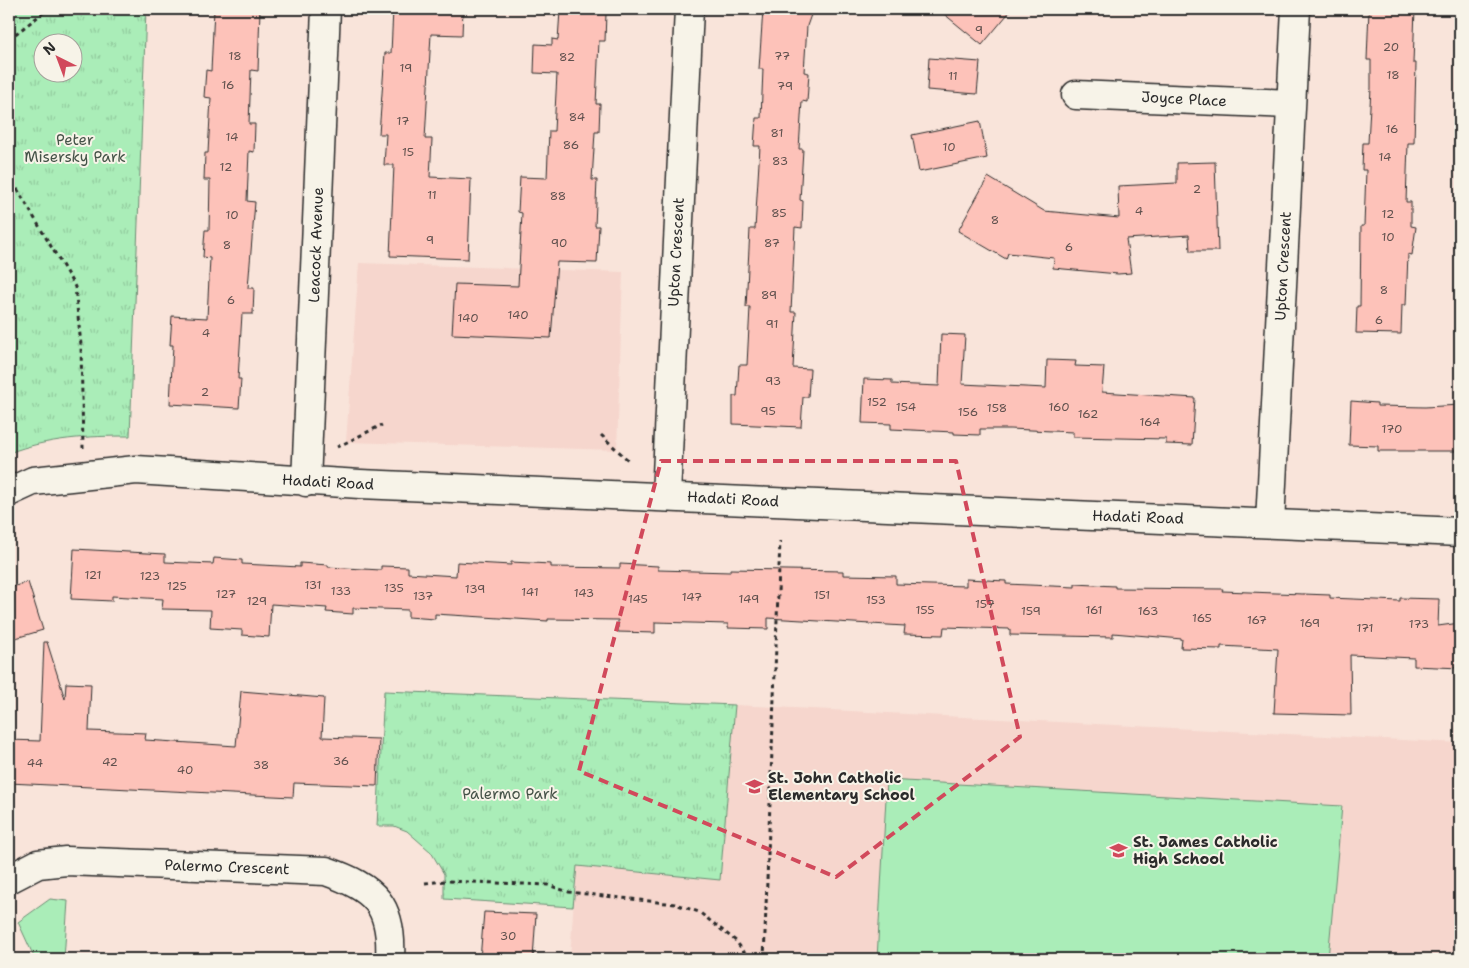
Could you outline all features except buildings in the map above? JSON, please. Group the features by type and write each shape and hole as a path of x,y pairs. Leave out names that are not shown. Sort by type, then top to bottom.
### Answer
{"street":[{"name":"Leacock Avenue","path":"306,482 326,9"},
{"name":"Upton Crescent","path":"666,496 689,9"},
{"name":"Upton Crescent","path":"1270,523 1296,9"},
{"name":"Joyce Place","path":"1076,95 1291,104"},
{"name":"Hadati Road","path":"9,492 32,482 136,470 306,482 666,496 1460,532"},
{"name":"Palermo Crescent","path":"9,879 38,864 66,861 326,870 348,878 369,892 387,915 391,944 390,959"}],"path":[{"path":"9,39 48,9"},
{"path":"9,175 75,287 81,345 84,436"},
{"path":"308,447 337,447 382,425"},
{"path":"601,434 628,460"},
{"path":"764,959 780,541"},
{"path":"425,882 446,881 548,885 569,892 675,904 699,912 736,941 749,959"}],"highlighted area":[{"path":"661,461 956,461 1020,737 836,877 579,771"}],"shaded area":[{"path":"359,263 623,272 617,450 346,442"},
{"name":"St. James Catholic High School","path":"735,705 1460,743 1460,959 570,959 576,866 720,880"}],"green space":[{"name":"Peter Misersky Park","path":"9,9 146,9 130,436 68,439 9,453"},
{"name":"Palermo Park","path":"384,691 735,705 720,880 577,866 573,907 444,899 444,874 431,852 407,831 394,826 377,826"},
{"path":"887,780 1342,806 1328,959 877,959"},
{"path":"50,899 68,901 64,959 35,959 18,922"}],"place":[{"name":"St. John Catholic Elementary School","path":"754,787"},
{"name":"St. James Catholic High School","path":"1119,851"}]}
